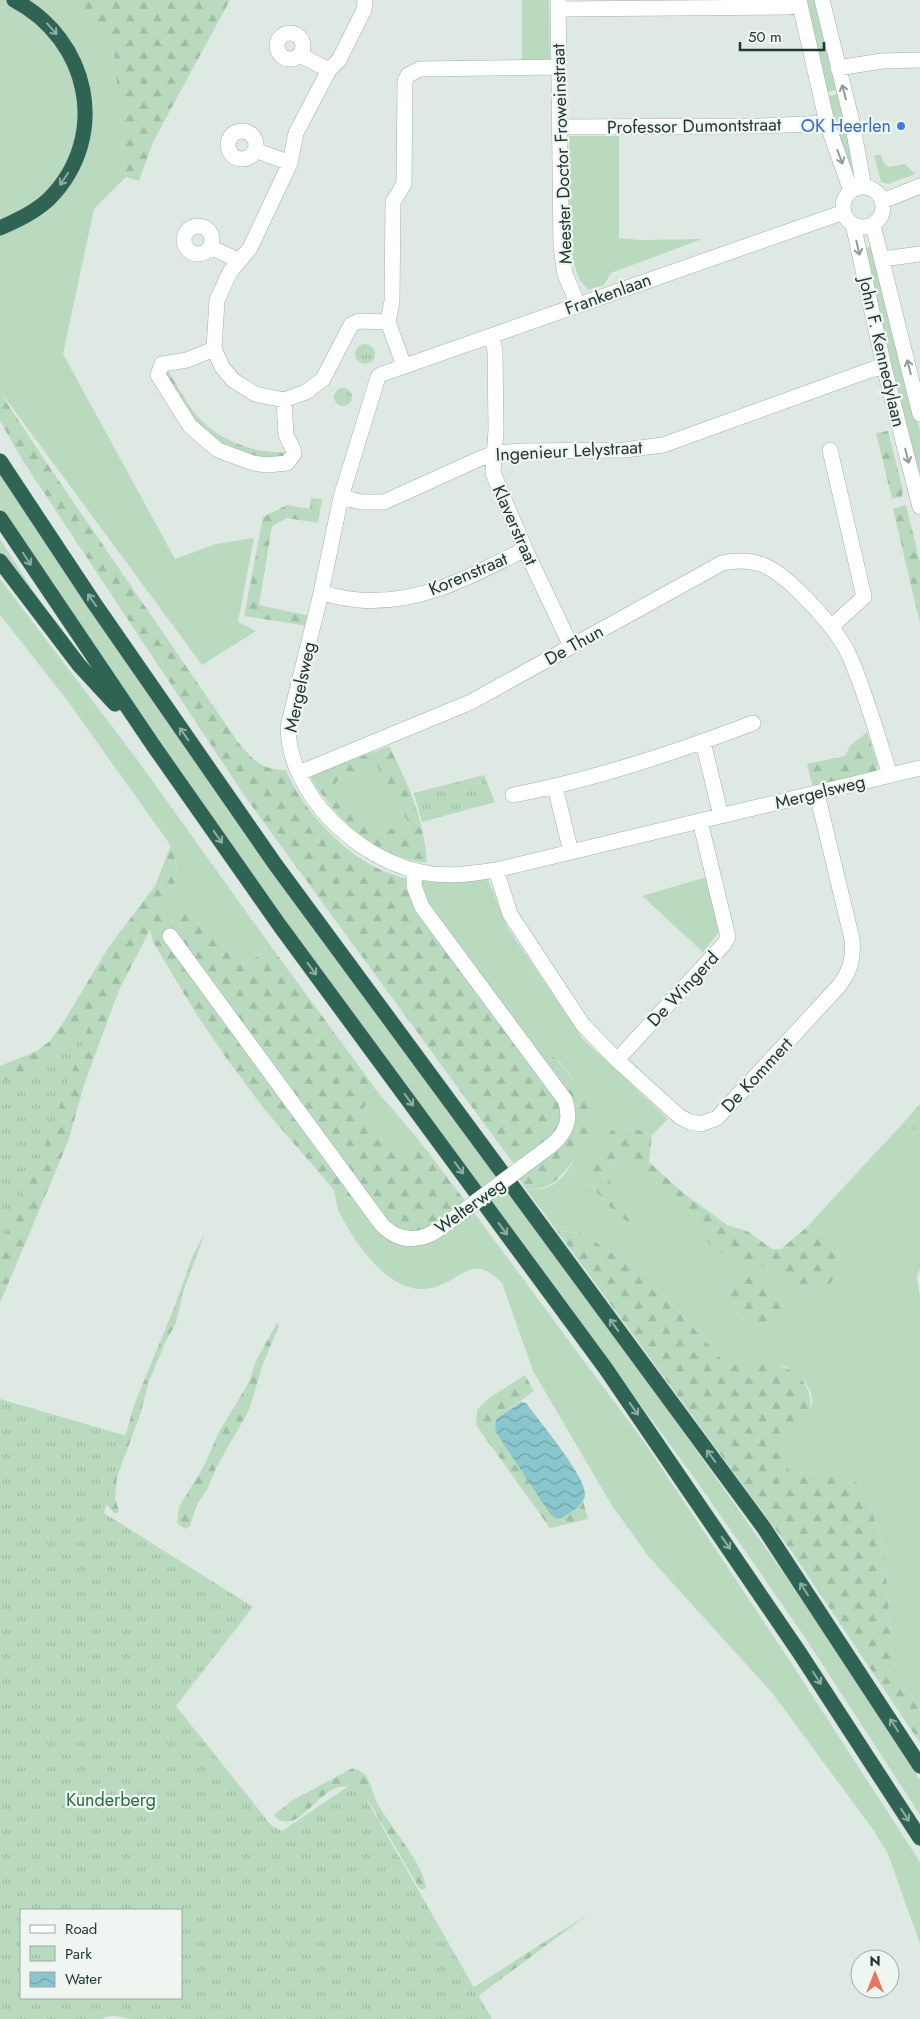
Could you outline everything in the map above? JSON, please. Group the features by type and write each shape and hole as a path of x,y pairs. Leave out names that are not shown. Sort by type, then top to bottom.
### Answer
{"highway":[{"path":"0,228 22,218 41,206 62,183 77,156 85,120 83,90 69,50 45,21 14,0"},
{"path":"0,461 94,603 269,856 764,1528 920,1766"},
{"path":"0,518 153,745 280,926 606,1369 794,1644 920,1838"},
{"path":"0,561 79,665 153,745"}],"street":[{"path":"366,0 364,10 339,60 329,70 296,133 290,163 250,248 238,260 217,300 214,348 222,368 233,380 255,394 284,400 306,392 323,379 351,325 359,321 388,322"},
{"path":"822,0 852,122 859,171 857,189 844,201 844,212 847,220 853,224 861,227 873,225 882,214 883,201 878,192 857,189"},
{"path":"558,4 788,7 799,2 828,123 857,189"},
{"name":"Meester Doctor Froweinstraat","path":"558,4 561,254 565,274 578,305"},
{"path":"300,55 329,70"},
{"path":"838,68 882,61 920,60"},
{"path":"404,366 388,322 392,301 393,202 404,184 405,81 408,75 420,69 559,67"},
{"name":"Professor Dumontstraat","path":"560,127 761,126 828,123"},
{"path":"255,150 290,163"},
{"path":"883,201 920,186"},
{"name":"Frankenlaan","path":"376,382 382,374 404,366 844,212"},
{"name":"John F. Kennedylaan","path":"853,224 884,367 919,497"},
{"name":"John F. Kennedylaan","path":"873,225 920,414"},
{"path":"210,247 238,260"},
{"path":"883,259 920,254"},
{"name":"Klaverstraat","path":"492,336 496,351 493,474 525,549 571,646"},
{"path":"214,348 187,360 162,364 158,374 190,426 218,450 253,463 267,465 288,463 294,454 294,449 286,435 284,400"},
{"name":"Ingenieur Lelystraat","path":"341,497 361,502 384,502 495,453 624,450 663,444 873,369 884,367"},
{"name":"Mergelsweg","path":"376,382 341,497 321,593 288,727 288,744 299,773 321,807 347,834 380,856 415,871 448,875 496,870 920,768"},
{"path":"830,450 864,597 832,626"},
{"name":"Korenstraat","path":"321,593 358,600 379,600 419,595 461,581 525,549"},
{"name":"De Thun","path":"299,773 471,702 722,563 738,561 763,565 781,575 832,626 849,655 890,775"},
{"path":"513,795 555,787 703,742 753,723"},
{"path":"703,742 721,816"},
{"path":"555,787 571,852"},
{"name":"De Kommert","path":"496,870 510,914 583,1025 617,1060 685,1120 696,1124 713,1121 748,1086 847,975 852,962 852,939 817,794"},
{"name":"De Wingerd","path":"617,1060 724,944 728,937 700,821"},
{"name":"Welterweg","path":"170,936 382,1225 396,1236 412,1240 426,1237 442,1227 558,1139 567,1125 568,1116 565,1100 426,912 414,886 415,871"}],"green space":[{"path":"0,0 78,0 85,7 114,53 126,177 94,209 63,354 175,559 216,544 254,538 238,622 256,631 202,665 0,391"},
{"path":"78,0 230,0 153,142 139,181 126,177 114,53"},
{"path":"522,0 549,0 550,60 522,60"},
{"path":"802,0 819,0 840,89 825,93"},
{"path":"841,93 853,168 848,170 825,97"},
{"path":"569,136 619,136 619,238 639,240 702,239 611,273 604,285 589,290 580,281 570,253"},
{"path":"874,155 881,155 884,163 889,167 905,164 915,174 888,184 881,182"},
{"path":"876,245 920,431 920,472 917,472 862,249"},
{"path":"361,344 369,344 375,350 375,358 369,364 361,364 355,358 355,350"},
{"path":"166,368 193,410 203,422 221,436 242,446 254,449 288,452 285,458 242,457 202,432 162,376"},
{"path":"343,388 349,391 352,397 349,403 343,406 337,403 334,397 337,391"},
{"path":"0,389 7,403 46,462 238,742 263,766 286,770 305,804 334,837 351,851 368,863 405,878 412,900 560,1104 561,1115 559,1125 548,1140 540,1146 513,1163 246,798 23,461 0,421"},
{"path":"888,431 903,491 902,497 892,499 876,433"},
{"path":"0,471 797,1592 920,1780 920,1815 804,1636 693,1476 241,861 0,508"},
{"path":"311,498 322,499 318,523 287,518 272,526 259,605 310,616 308,626 244,616 263,517 287,505 310,509"},
{"path":"906,505 920,562 920,623 893,509"},
{"path":"0,539 50,617 0,556"},
{"path":"0,579 136,758 270,945 246,966 200,927 192,914 162,915 176,875 175,858 171,846 67,700 0,615"},
{"path":"867,732 878,765 876,772 813,788 807,764 845,756 850,746"},
{"path":"389,746 403,775 419,817 423,831 427,863 411,860 382,849 356,832 334,810 318,790 311,777 313,774","holes":["376,764 409,824 408,827 387,829 367,822 345,803 340,796 336,782"]},
{"path":"376,764 409,824 408,827 387,829 374,826 352,810 340,796 336,782"},
{"path":"484,775 495,802 422,822 414,793"},
{"path":"171,845 175,857 176,875 163,915 190,909 200,927 246,966 270,945 377,1091 359,1114 386,1144 399,1154 421,1143 466,1202 425,1232 400,1234 369,1207 334,1190 265,1110 227,1059 195,1012 153,942 150,930 119,990 84,1085 68,1142 0,1303 0,1222 78,1037 80,1027 69,1043 67,1050 0,1098 0,1066 35,1052 50,1041 63,1023 108,948 155,886"},
{"path":"707,877 719,932 703,952 642,896"},
{"path":"487,878 510,931 583,1039 668,1119 652,1135 645,1131 616,1127 584,1173 591,1186 631,1225 635,1222 619,1201 610,1184 608,1167 611,1160 623,1163 687,1210 698,1220 704,1235 753,1262 770,1268 787,1283 815,1289 842,1263 833,1239 806,1228 904,1122 920,1133 920,1269 917,1277 920,1297 920,1709 898,1677 892,1649 881,1539 869,1502 859,1485 838,1472 824,1475 789,1471 777,1439 795,1427 808,1412 812,1404 812,1395 807,1386 790,1370 782,1366 758,1363 727,1365 645,1274 581,1233 557,1231 526,1189 546,1188 563,1175 581,1145 591,1113 574,1080 563,1065 549,1054 530,1047 422,903 421,881 444,882","holes":["759,1275 774,1291 777,1318 755,1325 744,1320 736,1311 730,1300 728,1289 731,1283"]},
{"path":"91,1012 88,1028 48,1138 0,1248 0,1082 57,1056"},
{"path":"530,1047 549,1054 564,1068 578,1087 589,1107 592,1124 589,1136 583,1147 554,1182 545,1187 526,1189 518,1178 559,1147 570,1132 574,1122"},
{"path":"377,1091 421,1143 399,1154 386,1144 359,1114"},
{"path":"920,1104 920,1133 904,1122"},
{"path":"616,1127 645,1131 652,1135 649,1162 681,1191 727,1225 747,1231 772,1249 781,1249 806,1228 833,1239 842,1263 830,1285 815,1289 787,1283 770,1268 725,1255 712,1248 698,1220 687,1210 623,1163 611,1160 608,1167 608,1175 620,1201 635,1222 634,1225 631,1225 611,1208 584,1177 584,1173 594,1161 608,1135"},
{"path":"334,1190 369,1207 466,1202 647,1446 786,1655 920,1862 920,1944 888,1854 872,1828 773,1694 649,1557 611,1504 533,1371 502,1283 492,1274 482,1269 474,1269 431,1288 416,1289 402,1284 388,1276 364,1252 339,1212"},
{"path":"557,1231 581,1233 645,1274 727,1365 749,1362 773,1364 794,1373 802,1380 810,1397 808,1416 800,1425 778,1439 789,1471 824,1475 838,1472 847,1474 859,1485 869,1502 881,1539 892,1649 898,1677 920,1709 920,1743 792,1552"},
{"path":"205,1233 183,1292 176,1323 165,1343 149,1381 140,1415 117,1477 115,1499 119,1511 115,1514 106,1504 134,1405 174,1308 193,1255"},
{"path":"744,1275 759,1275 768,1283 779,1300 780,1312 777,1318 755,1325 744,1320 736,1311 730,1300 728,1289 731,1283"},
{"path":"277,1323 279,1326 263,1364 249,1410 216,1468 207,1490 197,1504 190,1526 185,1529 177,1523 179,1507 204,1466 219,1432 249,1382 256,1361"},
{"path":"525,1375 534,1391 496,1419 495,1431 516,1462 563,1517 583,1501 588,1519 550,1528 476,1425 477,1410 489,1398"},
{"name":"Kunderberg","path":"0,1399 127,1436 104,1513 253,1607 176,1706 271,1825 282,1831 356,1781 492,2019 132,2019 112,2016 102,2019 0,2019"},
{"path":"353,1768 366,1776 380,1808 418,1866 426,1886 424,1890 420,1889 415,1881 371,1805 356,1790 343,1787 331,1791 298,1818 287,1822 276,1818 275,1814 293,1800"},
{"path":"590,1913 466,2005 424,2019"}],"water":[{"path":"521,1402 526,1403 560,1448 578,1474 583,1485 585,1494 582,1502 565,1516 557,1519 550,1514 495,1431 496,1419"}],"place":[{"name":"OK Heerlen","path":"901,126"}]}
